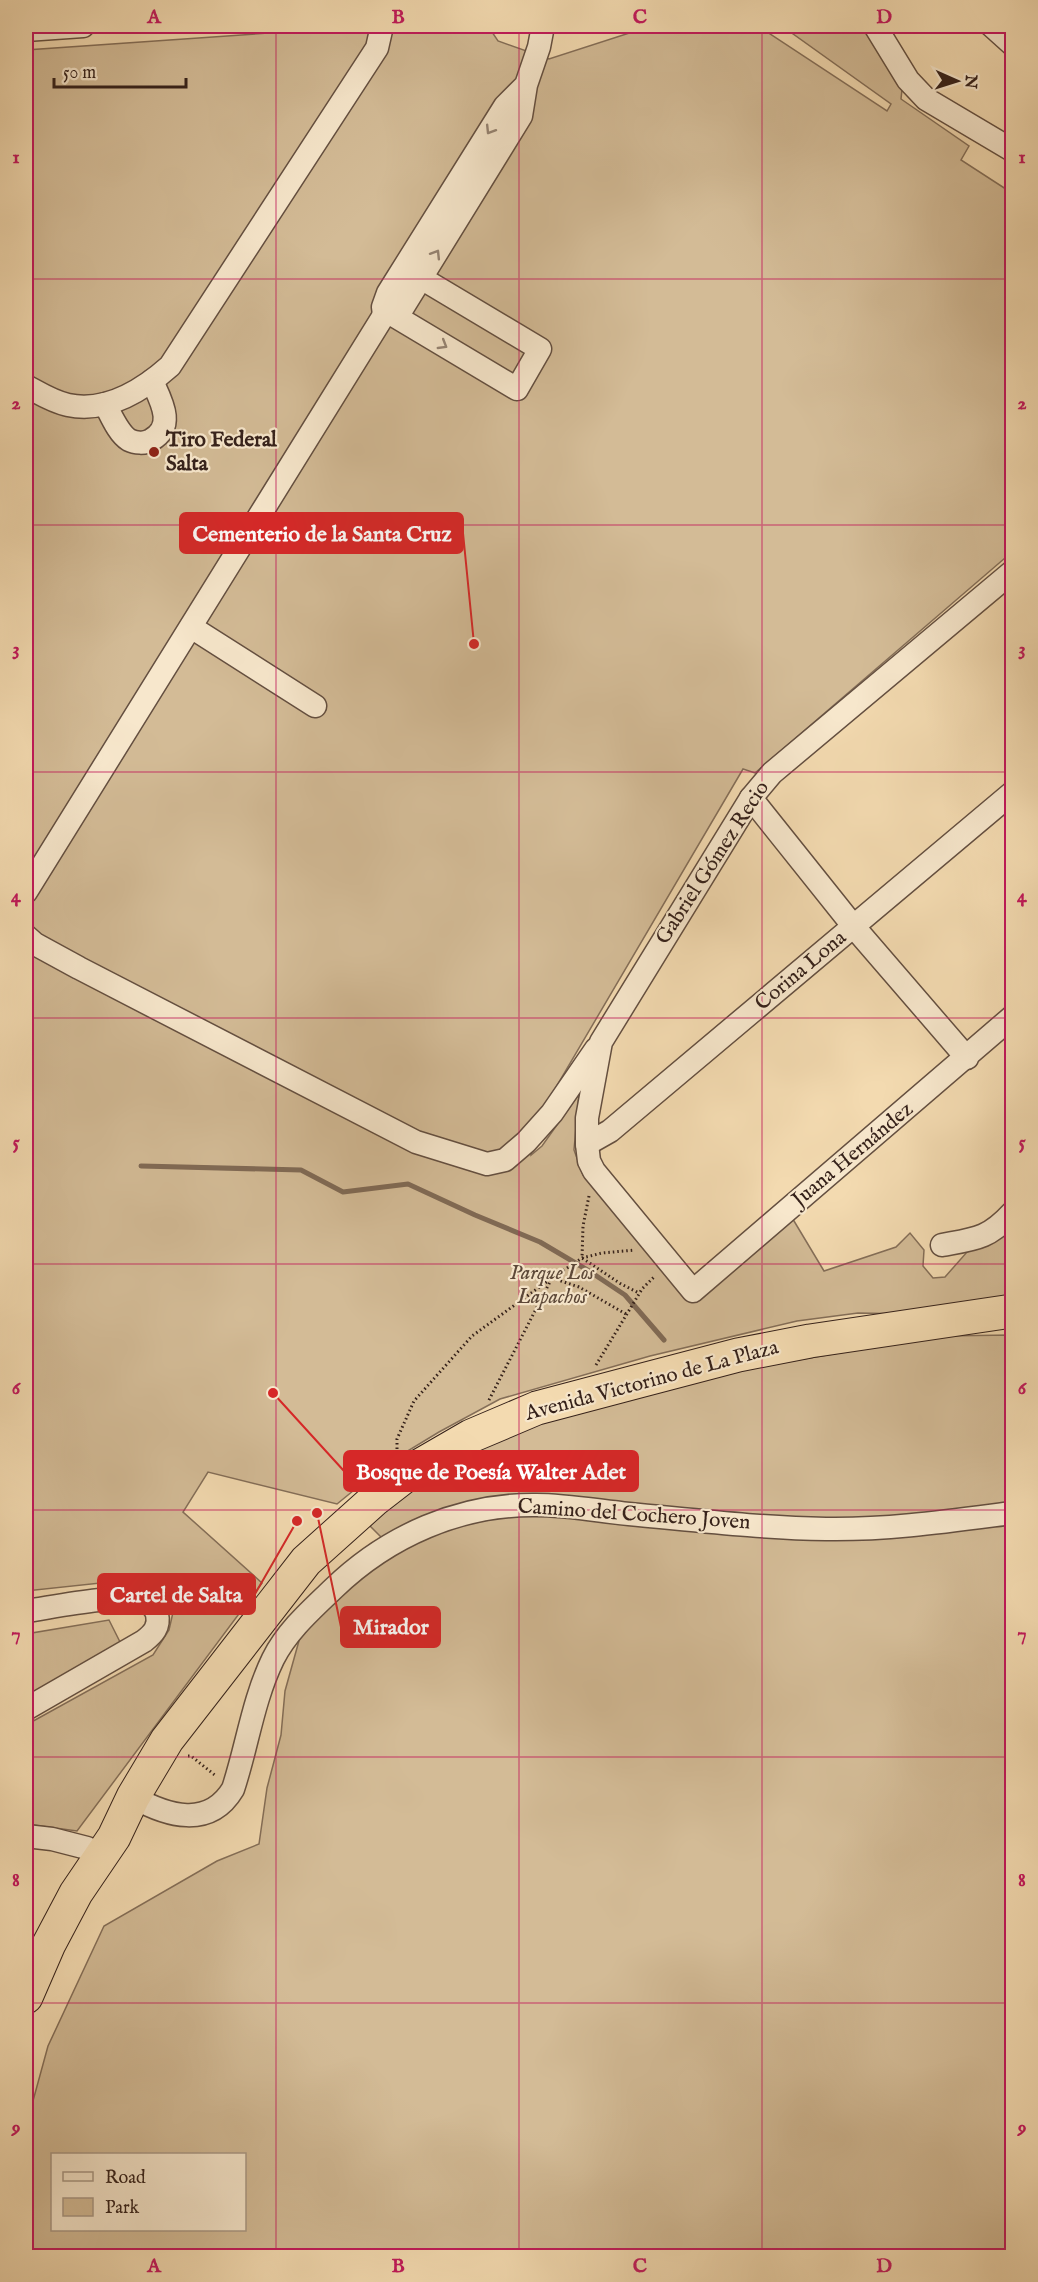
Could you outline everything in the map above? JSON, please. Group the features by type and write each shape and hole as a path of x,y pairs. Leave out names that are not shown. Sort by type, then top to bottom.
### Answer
{"highway":[{"name":"Avenida Victorino de La Plaza","path":"133,1797 167,1740 306,1561 339,1530 398,1482 471,1436 537,1408 738,1355 810,1341 1012,1311"},
{"path":"26,1950 102,1825 133,1797"},
{"path":"26,1997 49,1944 76,1893 114,1837 133,1797"}],"street":[{"path":"26,30 83,26"},
{"path":"26,386 51,400 85,407 105,404 152,381 170,366 377,48 382,26"},
{"path":"26,892 389,315 402,309 521,116 526,85 540,47 543,26"},
{"path":"875,26 908,80 926,99 1012,150"},
{"path":"992,26 1012,44"},
{"path":"421,278 540,349 517,389 389,315 383,306 388,293 505,106 526,85"},
{"path":"105,404 122,434 130,441 148,442 158,436 166,420 165,408 152,381"},
{"name":"Gabriel Gómez Recio","path":"594,1171 589,1161 587,1118 601,1042 737,818 772,773 1012,572"},
{"path":"191,627 315,706"},
{"name":"Corina Lona","path":"587,1144 610,1131 1012,794"},
{"path":"751,798 854,927 967,1058"},
{"path":"26,936 35,944 79,968 416,1142 487,1164 504,1160 526,1142 552,1113 601,1042"},
{"name":"Juana Hernández","path":"657,1248 693,1292 1012,1017"},
{"path":"594,1171 657,1248"},
{"path":"942,1245 984,1236 999,1228 1012,1213"},
{"name":"Camino del Cochero Joven","path":"233,1789 265,1679 273,1659 285,1640 299,1622 346,1576 380,1550 428,1525 498,1507 537,1505 825,1529 936,1523 1012,1513"},
{"path":"26,1611 126,1598 143,1600 151,1604 157,1612 158,1620 156,1631 144,1641 26,1709"},
{"path":"133,1797 158,1810 181,1815 198,1815 225,1803 233,1789"},
{"path":"26,1836 52,1839 87,1848"}],"path":[{"path":"582,1258 583,1226 594,1171"},
{"path":"398,1482 397,1439 414,1401 472,1336 582,1258 602,1253 657,1248"},
{"path":"582,1258 639,1293 594,1369"},
{"path":"552,1278 579,1287 626,1314"},
{"path":"471,1436 552,1278"},
{"path":"191,1756 233,1789"}],"green space":[{"name":"Parque Los Lapachos","path":"370,26 488,26 498,41 549,59 651,26 758,26 887,111 891,104 782,26 869,26 903,80 901,99 969,146 961,160 1012,193 1012,552 755,773 743,769 532,1128 531,1155 542,1146 579,1094 574,1150 583,1175 693,1297 791,1216 824,1271 896,1247 910,1233 924,1250 923,1266 933,1278 945,1277 967,1252 999,1237 1012,1224 1012,1304 911,1314 858,1313 797,1321 650,1356 500,1399 386,1464 337,1504 208,1472 183,1512 262,1583 77,1831 26,1824 26,1725 153,1655 169,1630 174,1608 163,1587 138,1579 26,1591 26,50"},
{"path":"1012,1335 1012,2256 26,2256 28,2119 48,2046 104,1926 217,1861 259,1844 267,1788 281,1735 285,1691 302,1630 386,1542 366,1522 418,1485 508,1433 684,1379 940,1336"},
{"path":"109,1620 122,1646 26,1699 26,1634"}],"waterway":[{"path":"141,1166 301,1170 343,1192 408,1184 540,1242 589,1271 625,1295 664,1340"}],"place":[{"name":"Tiro Federal Salta","path":"154,452"},
{"name":"Cementerio de la Santa Cruz","path":"474,644"},
{"name":"Bosque de Poesía Walter Adet","path":"273,1393"},
{"name":"Mirador","path":"317,1513"},
{"name":"Cartel de Salta","path":"297,1521"}]}
